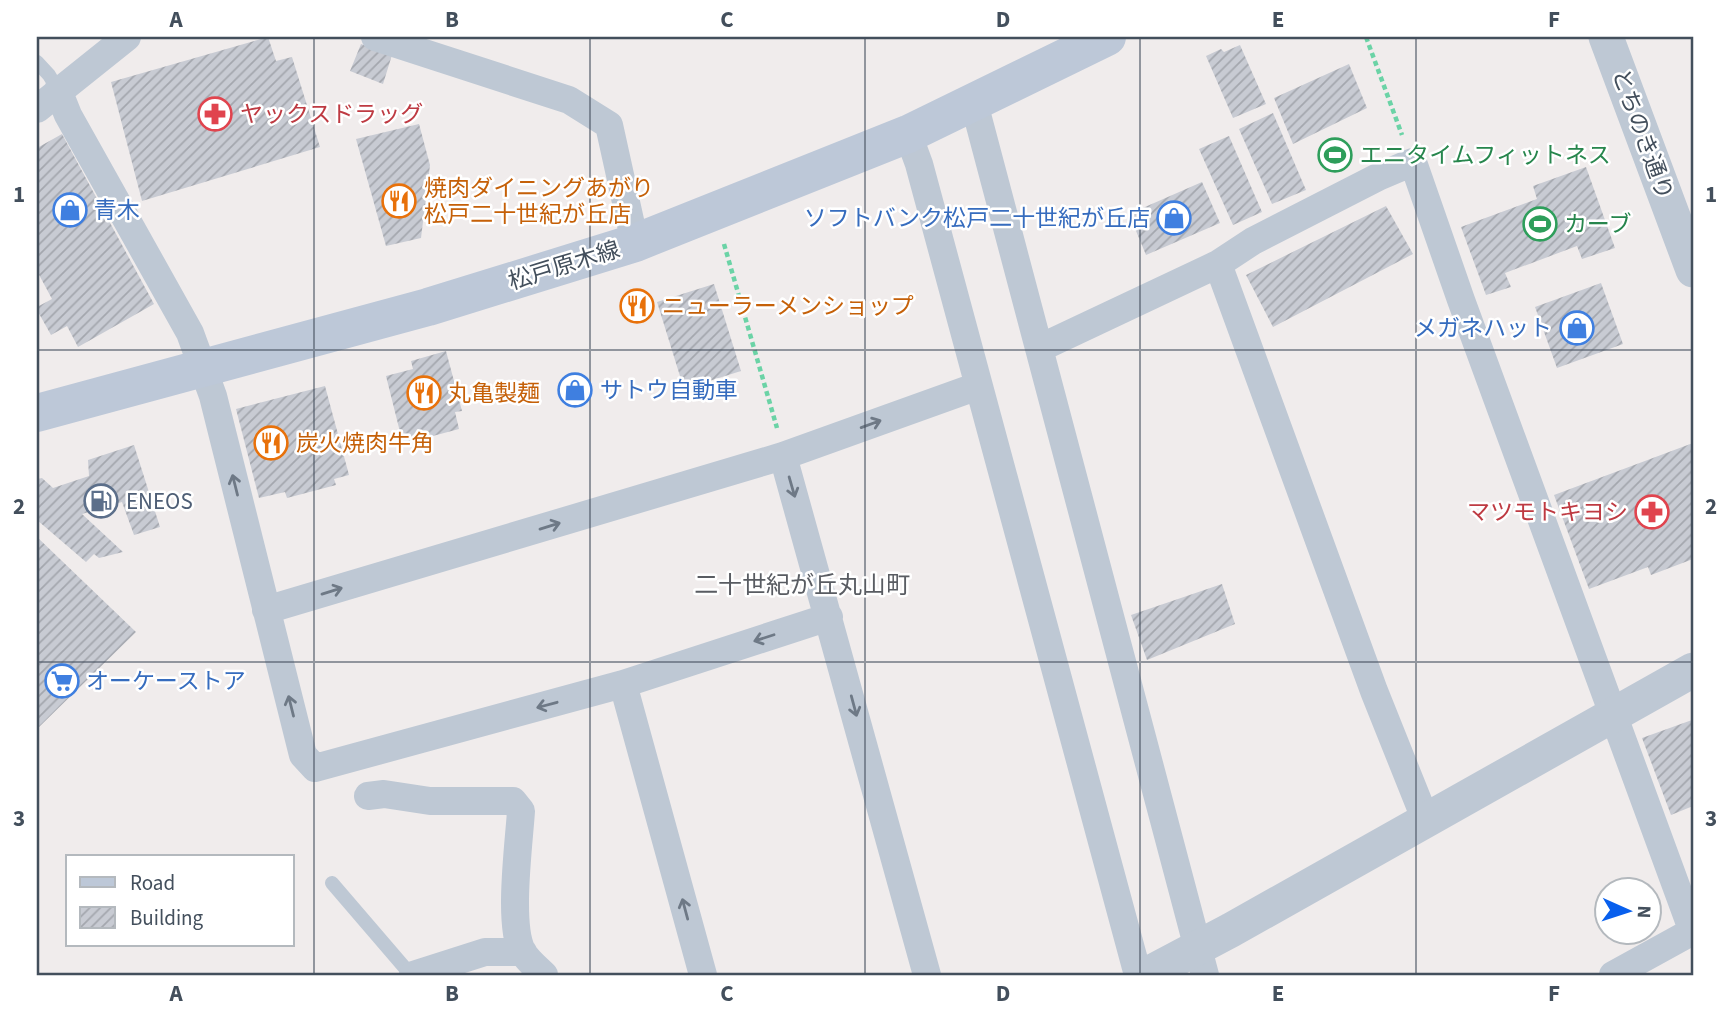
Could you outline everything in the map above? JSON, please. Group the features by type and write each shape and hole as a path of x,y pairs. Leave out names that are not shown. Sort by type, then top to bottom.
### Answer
{"main road":[{"name":"松戸原木線","path":"37,413 428,307 635,243 908,134 1107,37"}],"street":[{"path":"37,109 127,37"},
{"path":"375,37 569,100 608,125 635,243"},
{"name":"とちのき通り","path":"1606,37 1693,270"},
{"path":"58,90 68,115 190,333 213,396 303,755 315,768 623,684 829,617"},
{"path":"974,103 1202,961"},
{"path":"908,134 919,164 1138,975"},
{"path":"1040,348 1218,264 1253,241 1413,162 1693,932 1613,975"},
{"path":"1218,264 1374,691 1426,821"},
{"path":"266,610 783,456 978,386"},
{"path":"783,456 927,975"},
{"path":"1146,975 1202,961 1231,930 1693,670"},
{"path":"623,684 703,975"},
{"path":"368,796 384,794 430,802 513,801 521,811 515,882 517,935 523,952 544,975"},
{"path":"412,975 485,952 523,952"}],"lane":[{"path":"37,62 58,90"},
{"path":"332,883 412,975"}],"path":[{"path":"1366,37 1413,162"},
{"path":"724,244 783,456"}],"building":[{"name":"ヤックスドラッグ","path":"268,37 276,61 292,57 320,147 142,201 111,82"},
{"path":"361,44 392,55 383,84 350,71"},
{"path":"1240,45 1266,104 1233,118 1206,56"},
{"path":"1349,64 1367,108 1293,144 1274,98"},
{"path":"1273,113 1306,190 1272,204 1239,129"},
{"name":"焼肉ダイニングあがり 松戸二十世紀が丘店","path":"419,124 430,165 421,238 386,246 356,139"},
{"name":"青木","path":"62,134 154,304 78,347 67,326 51,335 37,310 37,307 52,299 37,271 37,148"},
{"path":"1229,136 1262,212 1233,225 1199,149"},
{"path":"1586,167 1615,248 1582,259 1577,246 1505,273 1511,287 1486,295 1461,227 1537,199 1533,186"},
{"path":"1202,182 1220,223 1146,255 1129,214"},
{"path":"1386,206 1413,254 1273,327 1246,275"},
{"path":"1601,283 1623,344 1557,368 1535,307"},
{"path":"714,284 741,371 684,389 657,302"},
{"name":"丸亀製麺","path":"446,351 462,411 455,412 459,429 403,444 386,376 413,369 411,361"},
{"path":"325,386 349,475 334,479 336,485 287,498 285,492 259,498 236,409"},
{"path":"1693,443 1693,559 1651,575 1648,567 1589,589 1554,495"},
{"path":"134,445 160,527 134,535 122,502 82,514 123,552 99,558 94,554 86,562 37,520 37,479 42,478 53,488 89,476 88,460"},
{"name":"オーケーストア","path":"37,537 136,632 37,729"},
{"path":"1222,584 1235,624 1147,660 1131,615"},
{"path":"1692,720 1693,806 1671,815 1642,738"}],"place":[{"name":"ヤックスドラッグ","path":"215,114"},
{"name":"エニタイムフィットネス","path":"1335,155"},
{"name":"焼肉ダイニングあがり 松戸二十世紀が丘店","path":"399,201"},
{"name":"青木","path":"70,210"},
{"name":"ソフトバンク松戸二十世紀が丘店","path":"1174,218"},
{"name":"カーブ","path":"1540,224"},
{"name":"ニューラーメンショップ","path":"637,306"},
{"name":"メガネハット","path":"1577,328"},
{"name":"サトウ自動車","path":"575,390"},
{"name":"丸亀製麺","path":"424,393"},
{"name":"炭火焼肉牛角","path":"271,443"},
{"name":"ENEOS","path":"101,501"},
{"name":"マツモトキヨシ","path":"1652,512"},
{"name":"オーケーストア","path":"62,681"}],"district":[{"name":"二十世紀が丘丸山町","path":"802,585"}]}
